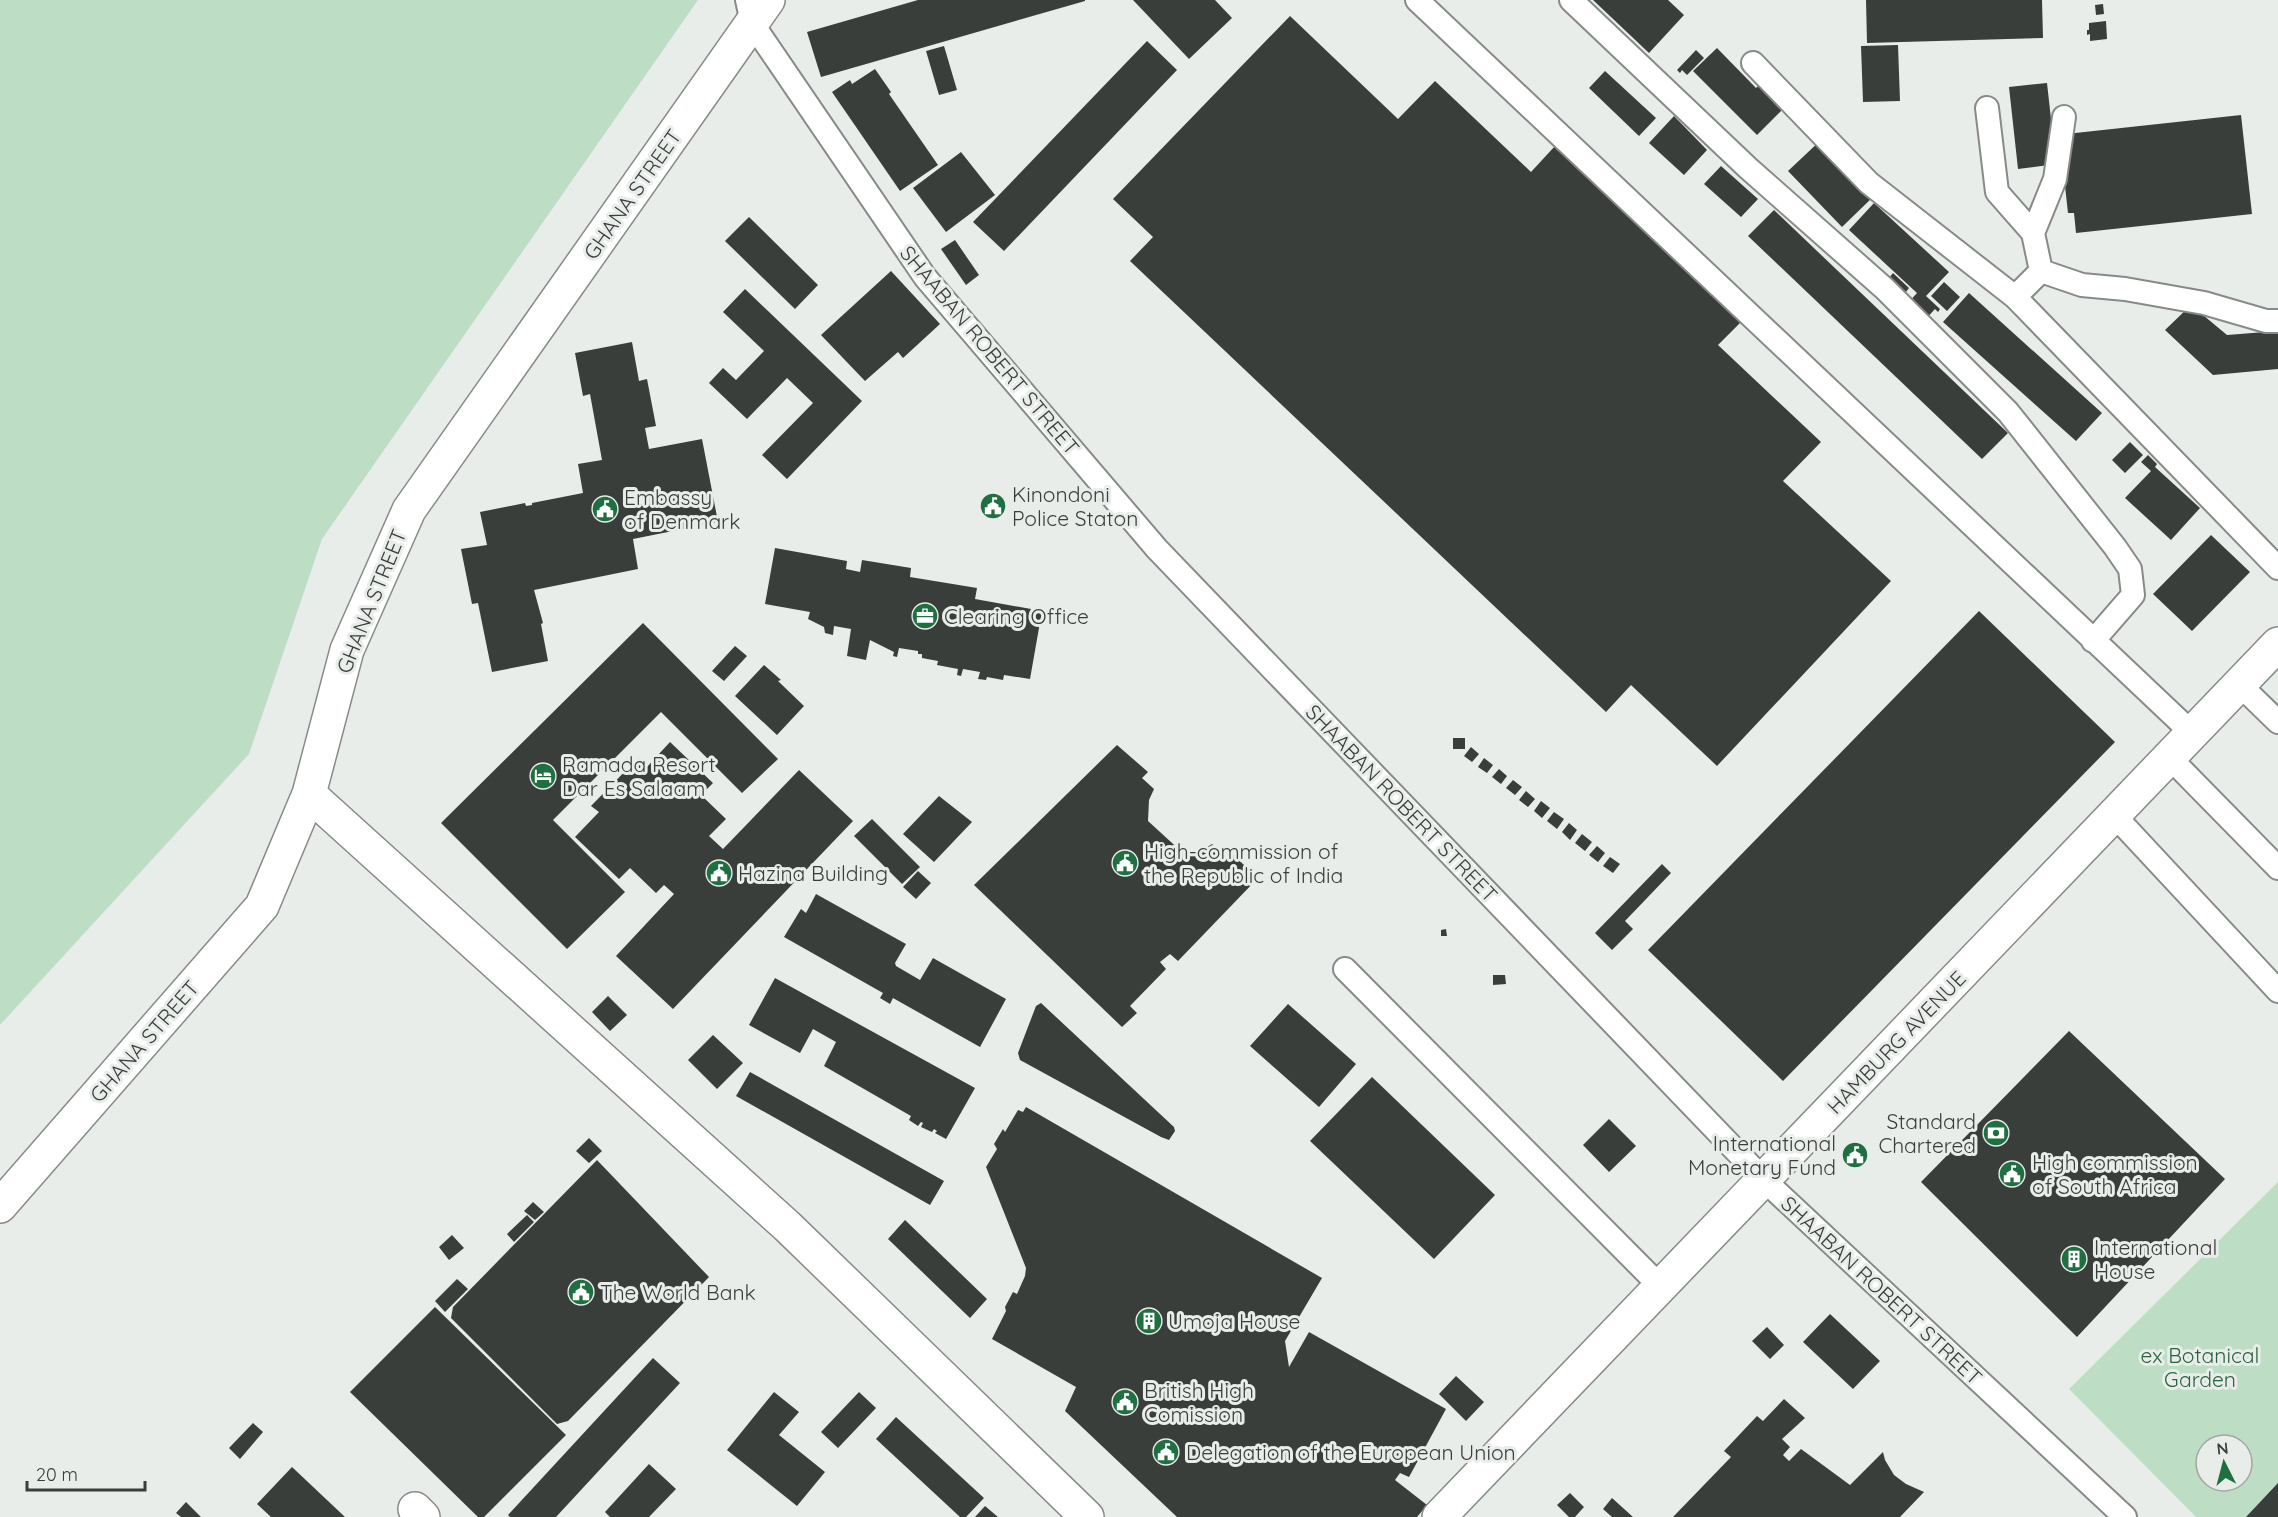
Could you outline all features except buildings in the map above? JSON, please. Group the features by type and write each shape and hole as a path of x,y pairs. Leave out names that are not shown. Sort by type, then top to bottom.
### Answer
{"street":[{"name":"GHANA STREET","path":"0,1206 262,906 309,794 347,650 409,510 756,8"},
{"name":"HAMBURG AVENUE","path":"1439,1517 2278,644"},
{"path":"309,794 787,1226 1087,1517"}],"lane":[{"path":"1417,0 2192,734"},
{"path":"1570,0 1748,168 1885,289 2008,412 2130,569 2133,595 2093,641"},
{"name":"SHAABAN ROBERT STREET","path":"756,8 925,277 1157,549 1764,1180 2126,1517"},
{"path":"1753,63 1869,183 2015,297 2278,568"},
{"path":"1987,108 1997,192 2033,233 2041,271"},
{"path":"2033,233 2055,179 2064,117"},
{"path":"2015,297 2041,271"},
{"path":"2041,271 2082,285 2125,289 2204,303 2266,321 2278,321"},
{"path":"2238,684 2278,722"},
{"path":"2169,757 2278,868"},
{"path":"2114,815 2278,992"},
{"path":"1345,969 1661,1287"}],"green space":[{"path":"0,0 698,0 322,539 249,754 0,1025"},
{"name":"ex Botanical Garden","path":"2278,1182 2278,1517 2196,1517 2069,1389"}],"place":[{"name":"Kinondoni Police Staton","path":"993,506"},
{"name":"Embassy of Denmark","path":"605,509"},
{"name":"Clearing Office","path":"925,616"},
{"name":"Ramada Resort Dar Es Salaam","path":"543,776"},
{"name":"High-commission of the Republic of India","path":"1125,863"},
{"name":"Hazina Building","path":"719,873"},
{"name":"Standard Chartered","path":"1996,1133"},
{"name":"International Monetary Fund","path":"1855,1155"},
{"name":"High commission of South Africa","path":"2012,1174"},
{"name":"International House","path":"2074,1259"},
{"name":"The World Bank","path":"581,1292"},
{"name":"Umoja House","path":"1149,1321"},
{"name":"British High Comission","path":"1125,1402"},
{"name":"Delegation of the European Union","path":"1166,1452"}]}
